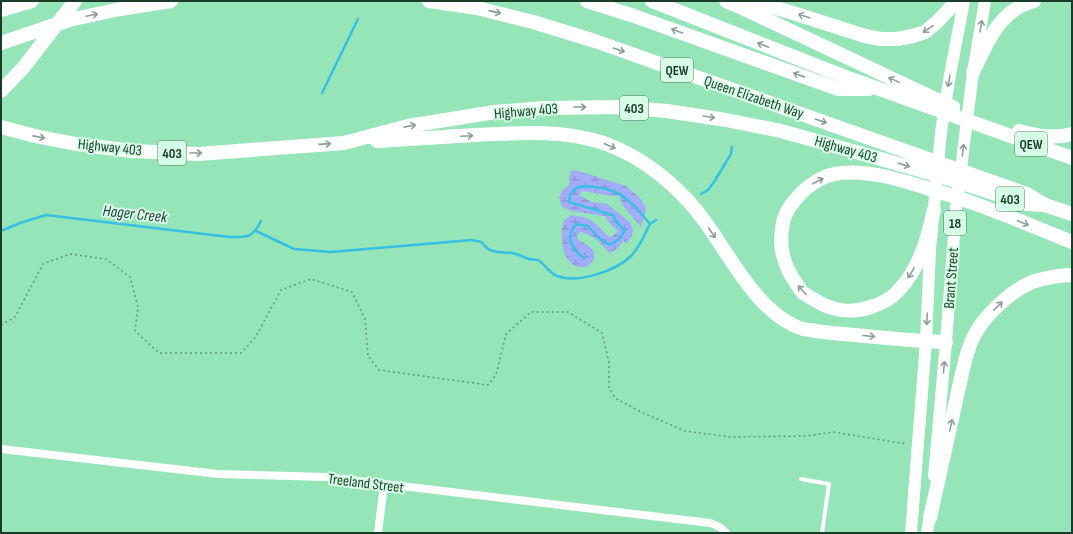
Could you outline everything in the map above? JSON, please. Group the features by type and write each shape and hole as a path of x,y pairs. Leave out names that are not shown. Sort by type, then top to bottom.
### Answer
{"highway":[{"path":"1,10 32,1"},
{"path":"1,91 23,68 75,1"},
{"path":"1,43 69,20 120,9 171,1"},
{"name":"Queen Elizabeth Way","path":"429,1 477,8 533,22 602,44 921,163 979,183 1027,194 1045,205 1072,214"},
{"name":"QEW","path":"587,1 649,21 838,89 878,89 928,101"},
{"path":"652,1 878,89"},
{"path":"726,1 753,13 928,101 987,125 1038,136 1062,137 1072,134"},
{"path":"753,1 865,36 880,39 897,39 926,32 952,6 955,1"},
{"path":"973,72 997,26 1017,7 1034,1"},
{"name":"Highway 403","path":"1,127 34,136 76,144 132,151 198,154 344,143 408,126 495,112 544,108 621,107 667,111 726,120 921,163"},
{"name":"QEW","path":"987,125 1072,158"},
{"path":"344,143 531,132 560,133 604,143 638,159 656,171 675,187 705,222 738,270 765,305 785,320 803,329 817,331 946,342"},
{"path":"934,210 922,254 909,277 896,294 885,302 876,306 843,311 823,305 803,293 788,273 781,249 781,236 783,222 789,208 801,193 815,182 827,176 840,173 884,176 918,185 974,203 1072,242"},
{"path":"930,518 963,369 967,353 975,334 991,312 1004,300 1019,290 1031,283 1043,279 1072,275"}],"main road":[{"name":"Brant Street","path":"911,533 926,341 930,250 942,125 964,1"},
{"name":"Brant Street","path":"927,533 930,518 946,342 956,208 973,72 985,1"}],"street":[{"name":"Treeland Street","path":"1,449 218,474 326,477 710,523 722,527 726,533"},
{"path":"378,533 384,485"}],"lane":[{"path":"801,479 829,484 822,533"}],"path":[{"path":"1,325 15,318 43,264 70,254 106,259 130,277 138,307 135,331 159,353 241,353 255,338 281,290 311,279 352,292 365,319 368,356 379,370 488,385 496,375 506,334 531,312 568,312 602,333 609,362 609,387 615,398 643,413 685,431 731,437 806,436 833,432 918,445"}],"green space":[{"path":"571,170 626,186 640,198 646,208 641,227 623,206 619,196 582,191 579,195 592,202 607,204 630,222 633,229 632,236 627,243 623,241 617,249 609,253 596,240 589,235 580,232 577,236 578,240 590,247 594,256 594,260 587,267 578,267 572,264 565,253 562,239 564,220 572,215 587,218 597,225 609,237 613,236 618,231 609,223 605,216 571,211 562,207 559,197 563,189 569,186"}],"waterway":[{"name":"Hager Creek","path":"322,93 358,19"},
{"path":"701,194 708,190 714,182 731,154 732,147"},
{"path":"584,258 577,253 570,239 572,230 576,224 588,226 598,237 609,245 614,243 625,230 617,223 613,215 569,202 570,195 576,188 587,186 615,192 631,203 650,224 656,220"},
{"name":"Hager Creek","path":"1,231 46,215 229,237 245,237 252,234 261,221"},
{"path":"256,231 294,249 331,252 472,240 481,242 493,251 512,253 529,259 538,260 554,275 565,278 575,278 596,275 616,267 631,256 637,249 650,224"}]}
